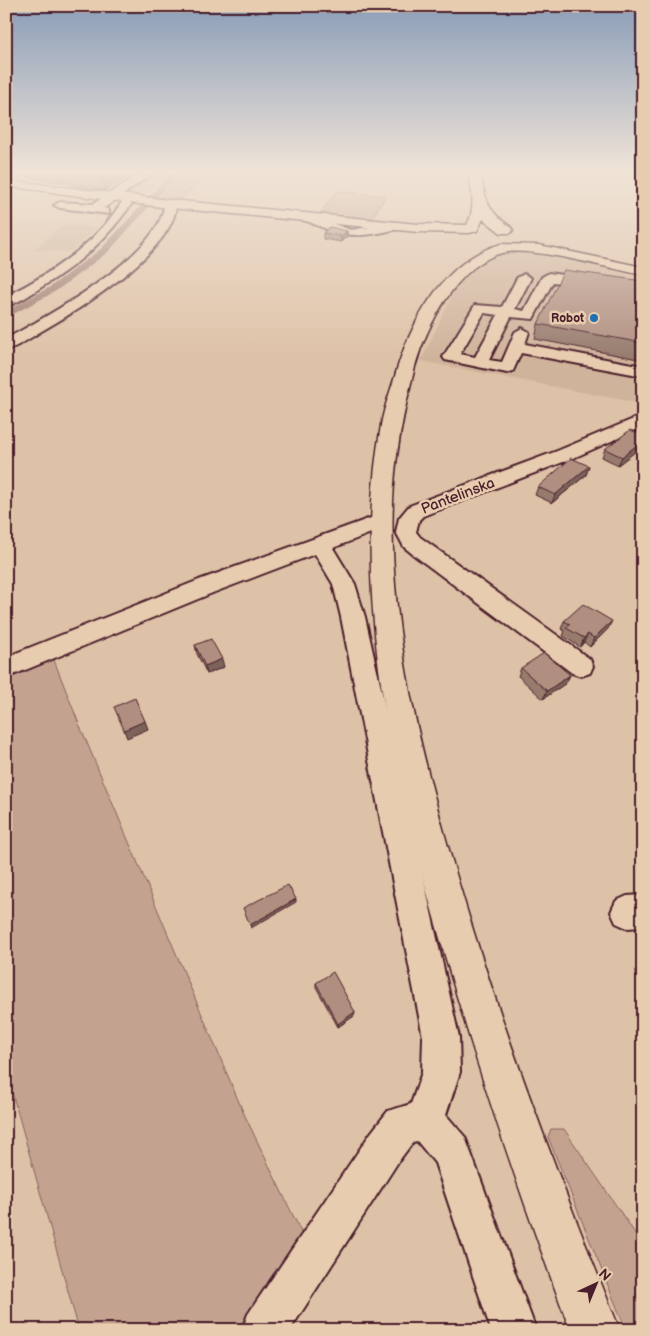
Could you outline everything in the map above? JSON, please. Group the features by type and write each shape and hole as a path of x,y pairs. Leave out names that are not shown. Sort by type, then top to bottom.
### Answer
{"main road":[{"path":"430,233 503,248 539,249 643,271"},
{"path":"449,233 468,240"},
{"path":"471,233 443,284 439,296 417,339 396,397 385,466 382,521 384,573 390,635 402,713 422,809 455,931 504,1084 596,1330"},
{"path":"468,240 479,233"},
{"path":"439,296 468,266 516,243 511,233"},
{"path":"512,233 608,264"}],"street":[{"path":"6,302 52,274 104,233"},
{"path":"6,345 74,306 124,272 157,233"},
{"path":"528,316 480,308 451,357 507,368 528,316 548,277 643,292"},
{"path":"480,362 524,278"},
{"path":"515,347 643,371"},
{"name":"Pantelinska","path":"581,666 412,542 406,532 409,518 416,511 564,455 643,420"},
{"path":"6,668 234,576 307,548 321,546 382,521"},
{"path":"321,546 344,584 353,617 364,680 442,1037 441,1072 425,1120"},
{"path":"264,1330 384,1148 402,1125 425,1120"},
{"path":"425,1120 452,1151 514,1330"}],"shaded area":[{"path":"52,233 90,233 71,252 34,250"},
{"path":"512,251 549,254 643,278 643,404 421,361 454,291 470,272 499,252"},
{"path":"52,655 79,724 244,1114 302,1234 237,1330 79,1330 6,1071 6,674"},
{"path":"551,1129 564,1129 643,1245 643,1330 626,1330 548,1137"}],"building":[{"path":"325,233 344,233 341,236"},
{"name":"Robot","path":"564,270 643,281 643,343 538,324"},
{"path":"630,430 643,435 643,440 622,457 605,449"},
{"path":"571,458 589,466 555,495 538,487"},
{"path":"583,604 612,621 594,638 588,634 584,638 566,628 570,624 564,621"},
{"path":"211,639 222,659 205,666 195,645"},
{"path":"544,653 570,675 547,691 521,668"},
{"path":"135,698 145,721 124,730 114,707"},
{"path":"288,885 296,899 250,925 243,908"},
{"path":"333,972 355,1012 338,1024 316,983"}],"waterway":[{"path":"6,315 53,289 105,250 120,233"}],"place":[{"name":"Robot","path":"594,318"}]}
